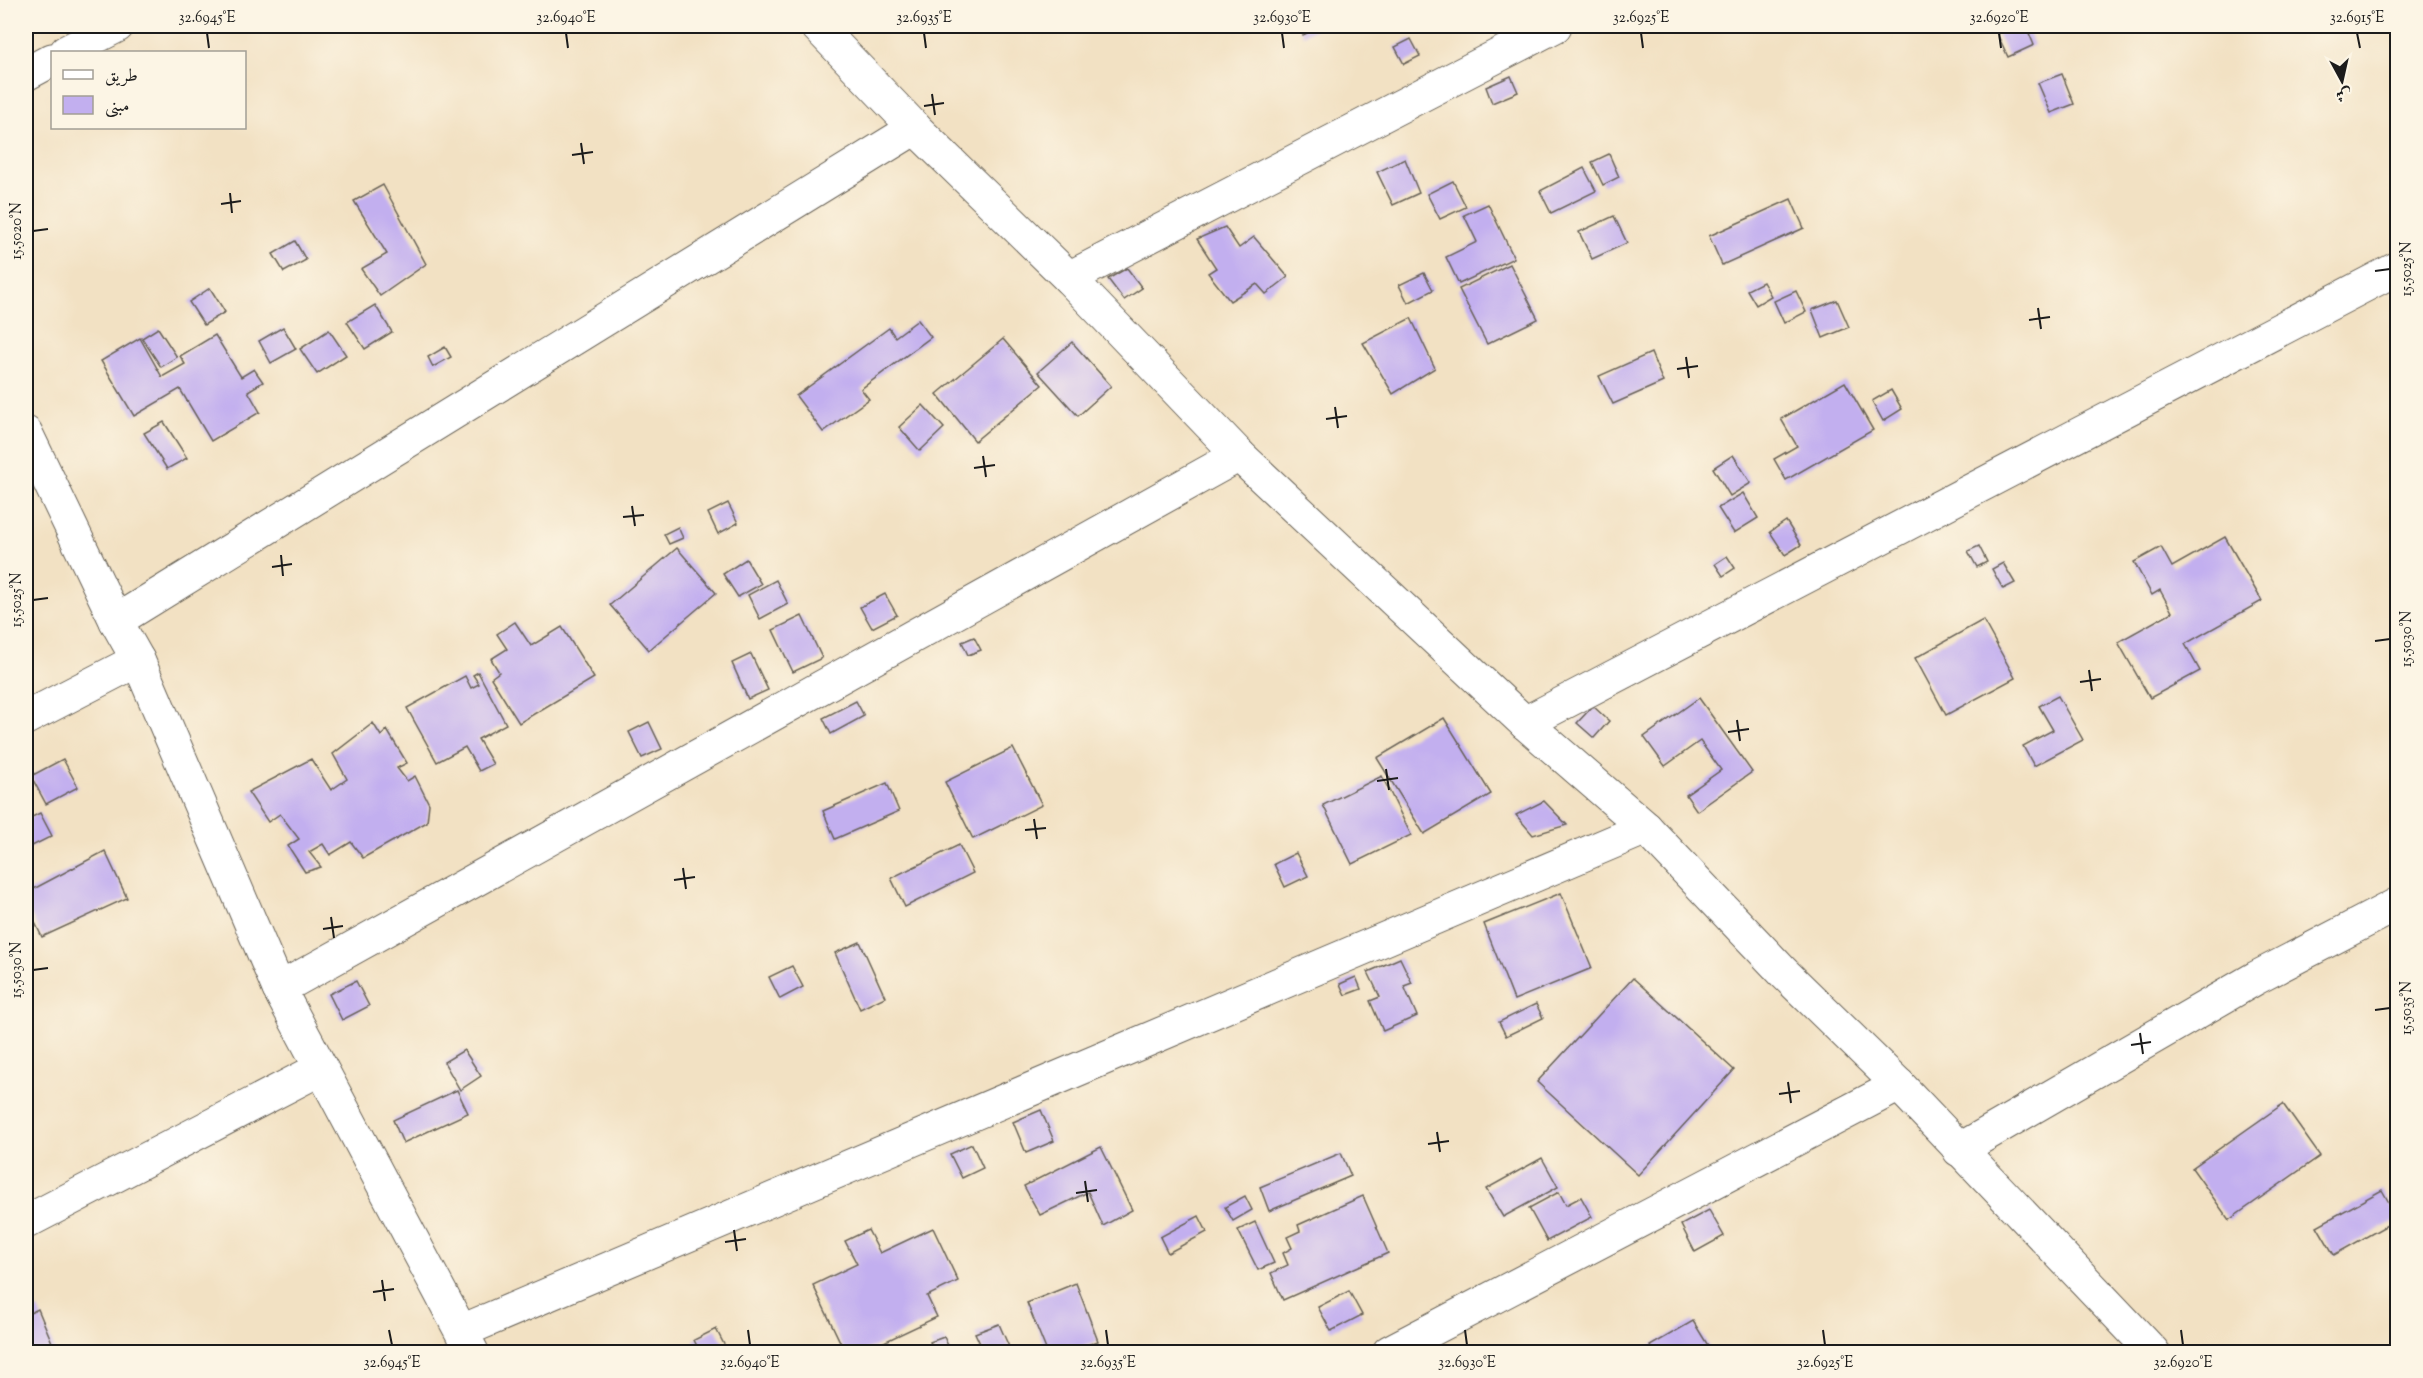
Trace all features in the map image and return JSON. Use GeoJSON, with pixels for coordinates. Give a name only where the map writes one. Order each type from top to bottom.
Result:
{"type":"FeatureCollection","features":[{"type":"Feature","properties":{"kind":"street"},"geometry":{"type":"LineString","coordinates":[[68,51],[117,26]]}},
{"type":"Feature","properties":{"kind":"street"},"geometry":{"type":"LineString","coordinates":[[817,26],[915,128],[1070,278],[1239,455],[1525,723],[1646,828],[1783,972],[1899,1085],[2153,1353]]}},
{"type":"Feature","properties":{"kind":"street"},"geometry":{"type":"LineString","coordinates":[[1070,278],[1555,26]]}},
{"type":"Feature","properties":{"kind":"street"},"geometry":{"type":"LineString","coordinates":[[26,74],[51,61]]}},
{"type":"Feature","properties":{"kind":"street"},"geometry":{"type":"LineString","coordinates":[[116,621],[915,128]]}},
{"type":"Feature","properties":{"kind":"street"},"geometry":{"type":"LineString","coordinates":[[1525,723],[2397,268]]}},
{"type":"Feature","properties":{"kind":"street"},"geometry":{"type":"LineString","coordinates":[[26,433],[116,621],[138,660],[279,989],[467,1342],[1646,828]]}},
{"type":"Feature","properties":{"kind":"street"},"geometry":{"type":"LineString","coordinates":[[279,989],[1239,455]]}},
{"type":"Feature","properties":{"kind":"street"},"geometry":{"type":"LineString","coordinates":[[26,718],[138,660]]}},
{"type":"Feature","properties":{"kind":"street"},"geometry":{"type":"LineString","coordinates":[[1959,1150],[2256,978],[2397,904]]}},
{"type":"Feature","properties":{"kind":"street"},"geometry":{"type":"LineString","coordinates":[[26,1222],[320,1069]]}},
{"type":"Feature","properties":{"kind":"street"},"geometry":{"type":"LineString","coordinates":[[1389,1353],[1899,1085]]}},
{"type":"Feature","properties":{"kind":"building"},"geometry":{"type":"Polygon","coordinates":[[[1298,26],[1321,26],[1303,35],[1298,26]]]}},
{"type":"Feature","properties":{"kind":"building"},"geometry":{"type":"Polygon","coordinates":[[[2026,26],[2034,45],[2008,57],[1994,27],[2026,26]]]}},
{"type":"Feature","properties":{"kind":"building"},"geometry":{"type":"Polygon","coordinates":[[[1411,39],[1420,56],[1404,64],[1395,47],[1411,39]]]}},
{"type":"Feature","properties":{"kind":"building"},"geometry":{"type":"Polygon","coordinates":[[[2062,74],[2074,104],[2051,113],[2038,83],[2062,74]]]}},
{"type":"Feature","properties":{"kind":"building"},"geometry":{"type":"Polygon","coordinates":[[[1511,76],[1518,92],[1492,103],[1486,87],[1511,76]]]}},
{"type":"Feature","properties":{"kind":"building"},"geometry":{"type":"Polygon","coordinates":[[[1609,154],[1619,177],[1603,185],[1592,162],[1609,154]]]}},
{"type":"Feature","properties":{"kind":"building"},"geometry":{"type":"Polygon","coordinates":[[[1405,159],[1419,193],[1393,205],[1377,172],[1405,159]]]}},
{"type":"Feature","properties":{"kind":"building"},"geometry":{"type":"Polygon","coordinates":[[[1584,168],[1596,191],[1551,213],[1540,191],[1584,168]]]}},
{"type":"Feature","properties":{"kind":"building"},"geometry":{"type":"Polygon","coordinates":[[[1453,181],[1466,207],[1440,219],[1427,194],[1453,181]]]}},
{"type":"Feature","properties":{"kind":"building"},"geometry":{"type":"Polygon","coordinates":[[[383,185],[426,264],[380,296],[361,269],[387,254],[354,201],[383,185]]]}},
{"type":"Feature","properties":{"kind":"building"},"geometry":{"type":"Polygon","coordinates":[[[1791,199],[1804,228],[1722,265],[1709,236],[1791,199]]]}},
{"type":"Feature","properties":{"kind":"building"},"geometry":{"type":"Polygon","coordinates":[[[1488,204],[1514,258],[1459,284],[1446,257],[1477,242],[1464,215],[1488,204]]]}},
{"type":"Feature","properties":{"kind":"building"},"geometry":{"type":"Polygon","coordinates":[[[1614,216],[1627,243],[1592,259],[1579,232],[1614,216]]]}},
{"type":"Feature","properties":{"kind":"building"},"geometry":{"type":"Polygon","coordinates":[[[1225,227],[1239,248],[1254,237],[1288,277],[1266,294],[1257,284],[1230,301],[1208,273],[1216,268],[1197,239],[1225,227]]]}},
{"type":"Feature","properties":{"kind":"building"},"geometry":{"type":"Polygon","coordinates":[[[295,241],[306,260],[284,272],[273,254],[295,241]]]}},
{"type":"Feature","properties":{"kind":"building"},"geometry":{"type":"Polygon","coordinates":[[[1510,264],[1538,319],[1487,344],[1459,289],[1510,264]]]}},
{"type":"Feature","properties":{"kind":"building"},"geometry":{"type":"Polygon","coordinates":[[[1127,268],[1142,288],[1124,300],[1108,279],[1127,268]]]}},
{"type":"Feature","properties":{"kind":"building"},"geometry":{"type":"Polygon","coordinates":[[[1424,273],[1433,290],[1408,303],[1399,285],[1424,273]]]}},
{"type":"Feature","properties":{"kind":"building"},"geometry":{"type":"Polygon","coordinates":[[[1763,282],[1771,296],[1756,305],[1747,290],[1763,282]]]}},
{"type":"Feature","properties":{"kind":"building"},"geometry":{"type":"Polygon","coordinates":[[[210,288],[225,312],[204,325],[189,302],[210,288]]]}},
{"type":"Feature","properties":{"kind":"building"},"geometry":{"type":"Polygon","coordinates":[[[1796,291],[1806,312],[1784,323],[1774,301],[1796,291]]]}},
{"type":"Feature","properties":{"kind":"building"},"geometry":{"type":"Polygon","coordinates":[[[1837,300],[1849,327],[1823,338],[1812,310],[1837,300]]]}},
{"type":"Feature","properties":{"kind":"building"},"geometry":{"type":"Polygon","coordinates":[[[375,305],[392,332],[365,349],[347,322],[375,305]]]}},
{"type":"Feature","properties":{"kind":"building"},"geometry":{"type":"Polygon","coordinates":[[[1411,318],[1435,368],[1393,394],[1363,343],[1411,318]]]}},
{"type":"Feature","properties":{"kind":"building"},"geometry":{"type":"Polygon","coordinates":[[[918,320],[931,337],[861,389],[869,399],[823,432],[796,396],[889,328],[895,337],[918,320]]]}},
{"type":"Feature","properties":{"kind":"building"},"geometry":{"type":"Polygon","coordinates":[[[283,327],[296,349],[271,363],[259,341],[283,327]]]}},
{"type":"Feature","properties":{"kind":"building"},"geometry":{"type":"Polygon","coordinates":[[[158,328],[177,357],[161,367],[142,338],[158,328]]]}},
{"type":"Feature","properties":{"kind":"building"},"geometry":{"type":"Polygon","coordinates":[[[329,330],[346,355],[317,374],[300,349],[329,330]]]}},
{"type":"Feature","properties":{"kind":"building"},"geometry":{"type":"Polygon","coordinates":[[[215,335],[241,377],[254,369],[263,382],[248,391],[260,412],[211,441],[180,389],[134,416],[101,361],[140,338],[162,377],[185,364],[180,356],[215,335]]]}},
{"type":"Feature","properties":{"kind":"building"},"geometry":{"type":"Polygon","coordinates":[[[1003,339],[1042,385],[975,441],[937,394],[1003,339]]]}},
{"type":"Feature","properties":{"kind":"building"},"geometry":{"type":"Polygon","coordinates":[[[1072,342],[1111,386],[1078,416],[1038,372],[1072,342]]]}},
{"type":"Feature","properties":{"kind":"building"},"geometry":{"type":"Polygon","coordinates":[[[445,347],[451,357],[433,367],[428,357],[445,347]]]}},
{"type":"Feature","properties":{"kind":"building"},"geometry":{"type":"Polygon","coordinates":[[[1651,353],[1663,382],[1613,404],[1599,376],[1651,353]]]}},
{"type":"Feature","properties":{"kind":"building"},"geometry":{"type":"Polygon","coordinates":[[[1845,382],[1873,430],[1786,480],[1774,459],[1797,446],[1781,419],[1845,382]]]}},
{"type":"Feature","properties":{"kind":"building"},"geometry":{"type":"Polygon","coordinates":[[[1891,390],[1902,409],[1883,421],[1872,401],[1891,390]]]}},
{"type":"Feature","properties":{"kind":"building"},"geometry":{"type":"Polygon","coordinates":[[[923,405],[944,428],[920,451],[899,427],[923,405]]]}},
{"type":"Feature","properties":{"kind":"building"},"geometry":{"type":"Polygon","coordinates":[[[164,422],[187,458],[167,469],[144,433],[164,422]]]}},
{"type":"Feature","properties":{"kind":"building"},"geometry":{"type":"Polygon","coordinates":[[[1733,455],[1751,483],[1730,496],[1713,468],[1733,455]]]}},
{"type":"Feature","properties":{"kind":"building"},"geometry":{"type":"Polygon","coordinates":[[[1743,493],[1758,518],[1734,533],[1718,508],[1743,493]]]}},
{"type":"Feature","properties":{"kind":"building"},"geometry":{"type":"Polygon","coordinates":[[[728,503],[738,523],[718,534],[708,513],[728,503]]]}},
{"type":"Feature","properties":{"kind":"building"},"geometry":{"type":"Polygon","coordinates":[[[1786,521],[1801,545],[1785,555],[1770,532],[1786,521]]]}},
{"type":"Feature","properties":{"kind":"building"},"geometry":{"type":"Polygon","coordinates":[[[678,527],[683,538],[669,544],[664,534],[678,527]]]}},
{"type":"Feature","properties":{"kind":"building"},"geometry":{"type":"Polygon","coordinates":[[[2225,537],[2262,601],[2185,644],[2200,671],[2150,698],[2118,642],[2172,612],[2160,590],[2152,595],[2134,562],[2161,547],[2172,567],[2225,537]]]}},
{"type":"Feature","properties":{"kind":"building"},"geometry":{"type":"Polygon","coordinates":[[[1979,546],[1987,562],[1977,567],[1968,551],[1979,546]]]}},
{"type":"Feature","properties":{"kind":"building"},"geometry":{"type":"Polygon","coordinates":[[[677,548],[716,593],[649,650],[610,605],[677,548]]]}},
{"type":"Feature","properties":{"kind":"building"},"geometry":{"type":"Polygon","coordinates":[[[1727,556],[1735,568],[1723,576],[1715,564],[1727,556]]]}},
{"type":"Feature","properties":{"kind":"building"},"geometry":{"type":"Polygon","coordinates":[[[746,559],[761,584],[738,597],[723,574],[746,559]]]}},
{"type":"Feature","properties":{"kind":"building"},"geometry":{"type":"Polygon","coordinates":[[[2003,563],[2015,583],[2003,589],[1992,569],[2003,563]]]}},
{"type":"Feature","properties":{"kind":"building"},"geometry":{"type":"Polygon","coordinates":[[[776,580],[788,604],[760,619],[748,595],[776,580]]]}},
{"type":"Feature","properties":{"kind":"building"},"geometry":{"type":"Polygon","coordinates":[[[885,594],[897,615],[872,628],[860,607],[885,594]]]}},
{"type":"Feature","properties":{"kind":"building"},"geometry":{"type":"Polygon","coordinates":[[[802,616],[822,658],[793,672],[773,630],[802,616]]]}},
{"type":"Feature","properties":{"kind":"building"},"geometry":{"type":"Polygon","coordinates":[[[1983,620],[2015,678],[1946,715],[1915,658],[1983,620]]]}},
{"type":"Feature","properties":{"kind":"building"},"geometry":{"type":"Polygon","coordinates":[[[515,622],[531,646],[562,627],[594,678],[519,723],[491,678],[499,672],[491,659],[507,649],[497,634],[515,622]]]}},
{"type":"Feature","properties":{"kind":"building"},"geometry":{"type":"Polygon","coordinates":[[[974,637],[981,650],[968,655],[962,642],[974,637]]]}},
{"type":"Feature","properties":{"kind":"building"},"geometry":{"type":"Polygon","coordinates":[[[751,654],[768,690],[748,699],[732,663],[751,654]]]}},
{"type":"Feature","properties":{"kind":"building"},"geometry":{"type":"Polygon","coordinates":[[[478,672],[506,724],[478,739],[493,764],[479,771],[465,747],[437,762],[407,708],[465,676],[471,688],[479,684],[473,675],[478,672]]]}},
{"type":"Feature","properties":{"kind":"building"},"geometry":{"type":"Polygon","coordinates":[[[2058,696],[2083,740],[2034,766],[2023,746],[2053,730],[2039,706],[2058,696]]]}},
{"type":"Feature","properties":{"kind":"building"},"geometry":{"type":"Polygon","coordinates":[[[1699,698],[1752,772],[1697,811],[1686,795],[1721,770],[1700,741],[1665,766],[1644,737],[1699,698]]]}},
{"type":"Feature","properties":{"kind":"building"},"geometry":{"type":"Polygon","coordinates":[[[856,701],[864,716],[831,734],[823,718],[856,701]]]}},
{"type":"Feature","properties":{"kind":"building"},"geometry":{"type":"Polygon","coordinates":[[[1593,706],[1609,721],[1594,738],[1577,723],[1593,706]]]}},
{"type":"Feature","properties":{"kind":"building"},"geometry":{"type":"Polygon","coordinates":[[[1444,718],[1491,794],[1424,834],[1377,758],[1444,718]]]}},
{"type":"Feature","properties":{"kind":"building"},"geometry":{"type":"Polygon","coordinates":[[[649,722],[662,749],[642,758],[629,732],[649,722]]]}},
{"type":"Feature","properties":{"kind":"building"},"geometry":{"type":"Polygon","coordinates":[[[373,723],[381,736],[387,730],[407,763],[397,768],[407,781],[415,776],[429,804],[427,822],[363,858],[351,842],[330,855],[323,844],[309,852],[321,867],[305,872],[288,846],[299,839],[280,814],[268,822],[248,792],[311,759],[331,790],[347,779],[333,754],[373,723]]]}},
{"type":"Feature","properties":{"kind":"building"},"geometry":{"type":"Polygon","coordinates":[[[1013,748],[1042,805],[973,839],[945,782],[1013,748]]]}},
{"type":"Feature","properties":{"kind":"building"},"geometry":{"type":"Polygon","coordinates":[[[63,759],[78,787],[46,804],[31,776],[63,759]]]}},
{"type":"Feature","properties":{"kind":"building"},"geometry":{"type":"Polygon","coordinates":[[[1382,776],[1411,835],[1352,864],[1323,805],[1382,776]]]}},
{"type":"Feature","properties":{"kind":"building"},"geometry":{"type":"Polygon","coordinates":[[[887,783],[899,811],[835,839],[823,811],[887,783]]]}},
{"type":"Feature","properties":{"kind":"building"},"geometry":{"type":"Polygon","coordinates":[[[1544,801],[1567,825],[1533,835],[1516,815],[1544,801]]]}},
{"type":"Feature","properties":{"kind":"building"},"geometry":{"type":"Polygon","coordinates":[[[40,813],[52,836],[26,849],[26,820],[40,813]]]}},
{"type":"Feature","properties":{"kind":"building"},"geometry":{"type":"Polygon","coordinates":[[[959,845],[973,873],[905,907],[891,878],[959,845]]]}},
{"type":"Feature","properties":{"kind":"building"},"geometry":{"type":"Polygon","coordinates":[[[105,851],[127,898],[42,937],[26,904],[26,893],[105,851]]]}},
{"type":"Feature","properties":{"kind":"building"},"geometry":{"type":"Polygon","coordinates":[[[1296,853],[1308,876],[1285,887],[1274,864],[1296,853]]]}},
{"type":"Feature","properties":{"kind":"building"},"geometry":{"type":"Polygon","coordinates":[[[1561,893],[1592,968],[1514,1000],[1484,924],[1561,893]]]}},
{"type":"Feature","properties":{"kind":"building"},"geometry":{"type":"Polygon","coordinates":[[[860,942],[885,997],[860,1009],[835,953],[860,942]]]}},
{"type":"Feature","properties":{"kind":"building"},"geometry":{"type":"Polygon","coordinates":[[[1400,958],[1412,983],[1404,986],[1417,1016],[1383,1031],[1370,1001],[1380,997],[1368,972],[1400,958]]]}},
{"type":"Feature","properties":{"kind":"building"},"geometry":{"type":"Polygon","coordinates":[[[792,966],[803,987],[780,999],[769,977],[792,966]]]}},
{"type":"Feature","properties":{"kind":"building"},"geometry":{"type":"Polygon","coordinates":[[[1356,977],[1361,989],[1345,995],[1340,984],[1356,977]]]}},
{"type":"Feature","properties":{"kind":"building"},"geometry":{"type":"Polygon","coordinates":[[[1633,978],[1734,1070],[1638,1175],[1537,1082],[1633,978]]]}},
{"type":"Feature","properties":{"kind":"building"},"geometry":{"type":"Polygon","coordinates":[[[356,981],[369,1006],[342,1020],[329,994],[356,981]]]}},
{"type":"Feature","properties":{"kind":"building"},"geometry":{"type":"Polygon","coordinates":[[[1536,1004],[1543,1018],[1506,1036],[1499,1022],[1536,1004]]]}},
{"type":"Feature","properties":{"kind":"building"},"geometry":{"type":"Polygon","coordinates":[[[464,1050],[481,1076],[460,1090],[444,1062],[464,1050]]]}},
{"type":"Feature","properties":{"kind":"building"},"geometry":{"type":"Polygon","coordinates":[[[457,1090],[468,1113],[403,1143],[393,1120],[457,1090]]]}},
{"type":"Feature","properties":{"kind":"building"},"geometry":{"type":"Polygon","coordinates":[[[2283,1104],[2320,1156],[2229,1220],[2192,1168],[2283,1104]]]}},
{"type":"Feature","properties":{"kind":"building"},"geometry":{"type":"Polygon","coordinates":[[[1041,1110],[1054,1141],[1026,1153],[1013,1122],[1041,1110]]]}},
{"type":"Feature","properties":{"kind":"building"},"geometry":{"type":"Polygon","coordinates":[[[972,1144],[983,1168],[962,1178],[950,1154],[972,1144]]]}},
{"type":"Feature","properties":{"kind":"building"},"geometry":{"type":"Polygon","coordinates":[[[1101,1147],[1132,1210],[1103,1226],[1088,1192],[1040,1215],[1024,1186],[1101,1147]]]}},
{"type":"Feature","properties":{"kind":"building"},"geometry":{"type":"Polygon","coordinates":[[[1341,1153],[1351,1176],[1269,1211],[1260,1187],[1341,1153]]]}},
{"type":"Feature","properties":{"kind":"building"},"geometry":{"type":"Polygon","coordinates":[[[1542,1158],[1558,1187],[1503,1217],[1486,1189],[1542,1158]]]}},
{"type":"Feature","properties":{"kind":"building"},"geometry":{"type":"Polygon","coordinates":[[[2382,1190],[2398,1219],[2334,1255],[2317,1226],[2382,1190]]]}},
{"type":"Feature","properties":{"kind":"building"},"geometry":{"type":"Polygon","coordinates":[[[1559,1192],[1566,1205],[1581,1197],[1592,1217],[1547,1241],[1529,1208],[1559,1192]]]}},
{"type":"Feature","properties":{"kind":"building"},"geometry":{"type":"Polygon","coordinates":[[[1245,1196],[1252,1210],[1233,1221],[1225,1207],[1245,1196]]]}},
{"type":"Feature","properties":{"kind":"building"},"geometry":{"type":"Polygon","coordinates":[[[1363,1196],[1388,1253],[1283,1300],[1271,1273],[1288,1265],[1283,1253],[1292,1248],[1287,1237],[1300,1231],[1298,1225],[1363,1196]]]}},
{"type":"Feature","properties":{"kind":"building"},"geometry":{"type":"Polygon","coordinates":[[[1709,1210],[1724,1236],[1695,1252],[1681,1225],[1709,1210]]]}},
{"type":"Feature","properties":{"kind":"building"},"geometry":{"type":"Polygon","coordinates":[[[1199,1216],[1207,1232],[1168,1253],[1160,1237],[1199,1216]]]}},
{"type":"Feature","properties":{"kind":"building"},"geometry":{"type":"Polygon","coordinates":[[[1255,1222],[1274,1263],[1258,1270],[1238,1230],[1255,1222]]]}},
{"type":"Feature","properties":{"kind":"building"},"geometry":{"type":"Polygon","coordinates":[[[933,1228],[958,1281],[927,1296],[937,1317],[863,1352],[845,1352],[813,1285],[857,1264],[845,1241],[868,1230],[880,1253],[933,1228]]]}},
{"type":"Feature","properties":{"kind":"building"},"geometry":{"type":"Polygon","coordinates":[[[1076,1283],[1098,1341],[1069,1352],[1047,1352],[1027,1303],[1076,1283]]]}},
{"type":"Feature","properties":{"kind":"building"},"geometry":{"type":"Polygon","coordinates":[[[1349,1291],[1362,1315],[1331,1331],[1318,1307],[1349,1291]]]}},
{"type":"Feature","properties":{"kind":"building"},"geometry":{"type":"Polygon","coordinates":[[[38,1309],[56,1352],[26,1352],[26,1315],[38,1309]]]}},
{"type":"Feature","properties":{"kind":"building"},"geometry":{"type":"Polygon","coordinates":[[[1693,1321],[1712,1352],[1653,1352],[1650,1346],[1693,1321]]]}},
{"type":"Feature","properties":{"kind":"building"},"geometry":{"type":"Polygon","coordinates":[[[999,1324],[1010,1349],[1002,1352],[984,1352],[975,1333],[999,1324]]]}},
{"type":"Feature","properties":{"kind":"building"},"geometry":{"type":"Polygon","coordinates":[[[716,1329],[728,1352],[700,1352],[694,1340],[716,1329]]]}},
{"type":"Feature","properties":{"kind":"building"},"geometry":{"type":"Polygon","coordinates":[[[944,1337],[951,1352],[934,1352],[930,1342],[944,1337]]]}}]}
